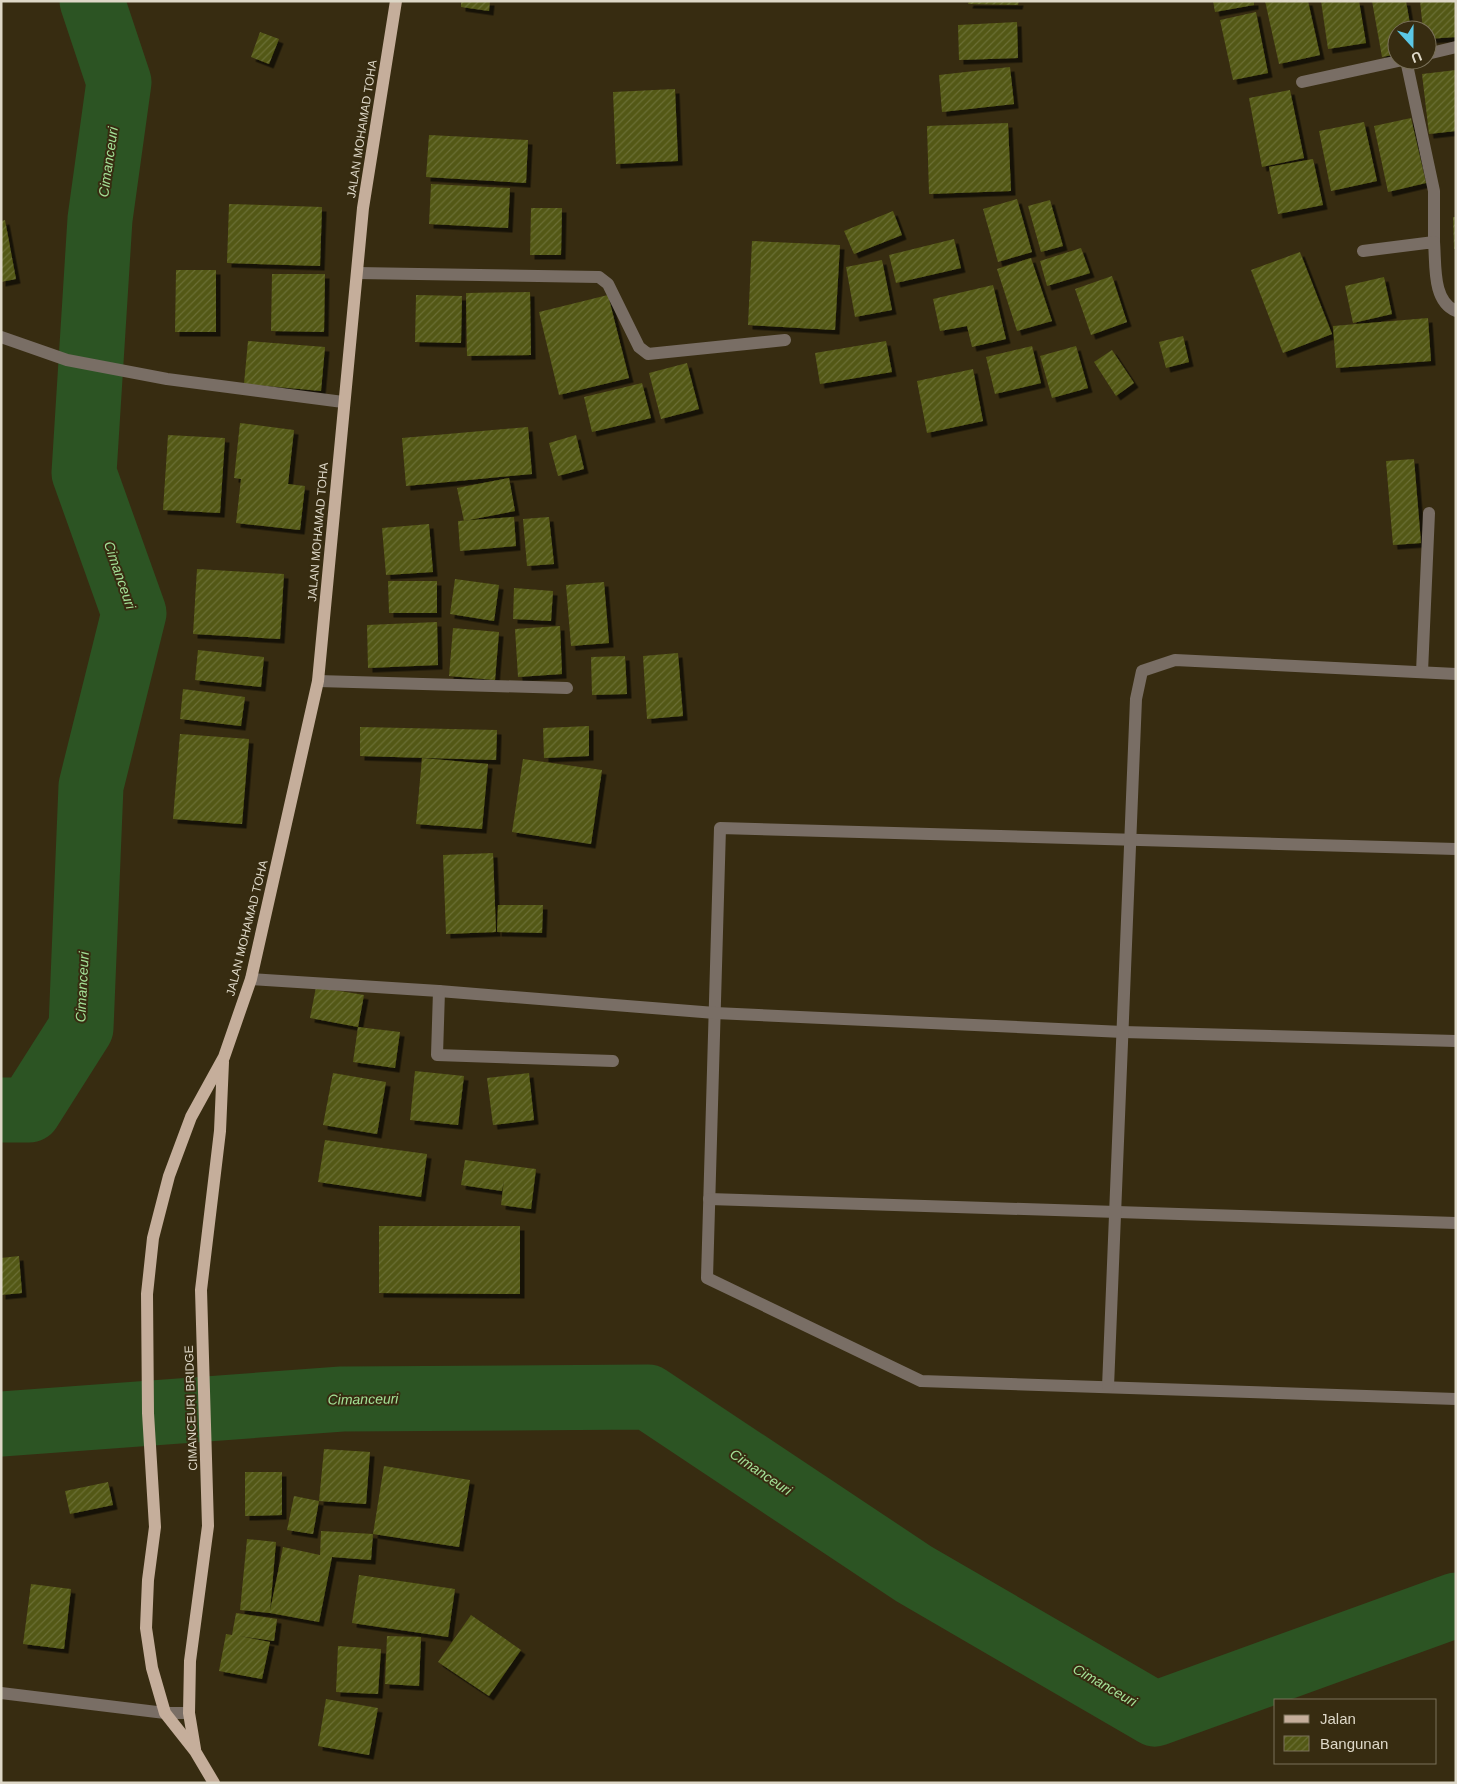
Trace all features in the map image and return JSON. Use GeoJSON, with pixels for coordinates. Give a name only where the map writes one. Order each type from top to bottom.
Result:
{"type":"FeatureCollection","features":[{"type":"Feature","properties":{"kind":"main road","name":"JALAN MOHAMAD TOHA"},"geometry":{"type":"LineString","coordinates":[[165,1713],[152,1668],[146,1628],[148,1580],[155,1527],[148,1413],[147,1294],[153,1238],[169,1176],[191,1117],[224,1057],[251,979],[318,681],[363,208],[396,1]]}},
{"type":"Feature","properties":{"kind":"main road","name":"JALAN MOHAMAD TOHA"},"geometry":{"type":"LineString","coordinates":[[201,1290],[220,1131],[224,1057]]}},
{"type":"Feature","properties":{"kind":"main road","name":"CIMANCEURI BRIDGE"},"geometry":{"type":"LineString","coordinates":[[195,1751],[189,1713],[190,1661],[208,1526],[201,1290]]}},
{"type":"Feature","properties":{"kind":"main road"},"geometry":{"type":"LineString","coordinates":[[165,1713],[195,1751],[214,1783]]}},
{"type":"Feature","properties":{"kind":"street"},"geometry":{"type":"LineString","coordinates":[[1437,51],[1456,46]]}},
{"type":"Feature","properties":{"kind":"street"},"geometry":{"type":"LineString","coordinates":[[1302,82],[1387,64]]}},
{"type":"Feature","properties":{"kind":"street"},"geometry":{"type":"LineString","coordinates":[[1406,70],[1434,191],[1434,242],[1440,298],[1447,307],[1456,311]]}},
{"type":"Feature","properties":{"kind":"street"},"geometry":{"type":"LineString","coordinates":[[1363,251],[1434,242]]}},
{"type":"Feature","properties":{"kind":"street"},"geometry":{"type":"LineString","coordinates":[[357,273],[599,277],[608,284],[639,347],[648,354],[785,340]]}},
{"type":"Feature","properties":{"kind":"street"},"geometry":{"type":"LineString","coordinates":[[1,337],[67,360],[168,379],[344,402]]}},
{"type":"Feature","properties":{"kind":"street"},"geometry":{"type":"LineString","coordinates":[[1422,672],[1429,513]]}},
{"type":"Feature","properties":{"kind":"street"},"geometry":{"type":"LineString","coordinates":[[1108,1387],[1136,699],[1142,671],[1175,660],[1456,674]]}},
{"type":"Feature","properties":{"kind":"street"},"geometry":{"type":"LineString","coordinates":[[318,681],[567,688]]}},
{"type":"Feature","properties":{"kind":"street"},"geometry":{"type":"LineString","coordinates":[[1456,849],[720,828],[707,1278],[920,1381],[1456,1399]]}},
{"type":"Feature","properties":{"kind":"street"},"geometry":{"type":"LineString","coordinates":[[251,979],[438,991],[714,1014],[1123,1032],[1456,1041]]}},
{"type":"Feature","properties":{"kind":"street"},"geometry":{"type":"LineString","coordinates":[[438,991],[437,1055],[613,1061]]}},
{"type":"Feature","properties":{"kind":"street"},"geometry":{"type":"LineString","coordinates":[[709,1199],[1456,1223]]}},
{"type":"Feature","properties":{"kind":"street"},"geometry":{"type":"LineString","coordinates":[[1,1693],[165,1713],[189,1713]]}},
{"type":"Feature","properties":{"kind":"building"},"geometry":{"type":"Polygon","coordinates":[[[461,1],[490,1],[489,11],[461,7],[461,1]]]}},
{"type":"Feature","properties":{"kind":"building"},"geometry":{"type":"Polygon","coordinates":[[[969,1],[1019,1],[1018,5],[968,4],[969,1]]]}},
{"type":"Feature","properties":{"kind":"building"},"geometry":{"type":"Polygon","coordinates":[[[1213,1],[1254,1],[1254,5],[1215,12],[1213,1]]]}},
{"type":"Feature","properties":{"kind":"building"},"geometry":{"type":"Polygon","coordinates":[[[1265,1],[1308,1],[1320,55],[1279,64],[1265,1]]]}},
{"type":"Feature","properties":{"kind":"building"},"geometry":{"type":"Polygon","coordinates":[[[1321,1],[1359,1],[1366,43],[1328,49],[1321,1]]]}},
{"type":"Feature","properties":{"kind":"building"},"geometry":{"type":"Polygon","coordinates":[[[1372,1],[1406,1],[1409,20],[1387,20],[1387,56],[1382,57],[1372,1]]]}},
{"type":"Feature","properties":{"kind":"building"},"geometry":{"type":"Polygon","coordinates":[[[1420,1],[1456,1],[1456,37],[1437,38],[1437,20],[1422,20],[1420,1]]]}},
{"type":"Feature","properties":{"kind":"building"},"geometry":{"type":"Polygon","coordinates":[[[1256,12],[1268,73],[1233,80],[1220,20],[1256,12]]]}},
{"type":"Feature","properties":{"kind":"building"},"geometry":{"type":"Polygon","coordinates":[[[1017,22],[1018,58],[959,60],[958,25],[1017,22]]]}},
{"type":"Feature","properties":{"kind":"building"},"geometry":{"type":"Polygon","coordinates":[[[260,32],[279,39],[269,64],[251,57],[260,32]]]}},
{"type":"Feature","properties":{"kind":"building"},"geometry":{"type":"Polygon","coordinates":[[[1010,67],[1014,104],[942,112],[939,75],[1010,67]]]}},
{"type":"Feature","properties":{"kind":"building"},"geometry":{"type":"Polygon","coordinates":[[[1456,70],[1456,131],[1429,134],[1422,74],[1456,70]]]}},
{"type":"Feature","properties":{"kind":"building"},"geometry":{"type":"Polygon","coordinates":[[[675,89],[678,161],[616,164],[613,92],[675,89]]]}},
{"type":"Feature","properties":{"kind":"building"},"geometry":{"type":"Polygon","coordinates":[[[1290,90],[1304,158],[1262,167],[1249,98],[1290,90]]]}},
{"type":"Feature","properties":{"kind":"building"},"geometry":{"type":"Polygon","coordinates":[[[1411,118],[1426,183],[1388,192],[1374,126],[1411,118]]]}},
{"type":"Feature","properties":{"kind":"building"},"geometry":{"type":"Polygon","coordinates":[[[1364,122],[1377,181],[1331,191],[1319,131],[1364,122]]]}},
{"type":"Feature","properties":{"kind":"building"},"geometry":{"type":"Polygon","coordinates":[[[1008,123],[1011,191],[929,194],[927,126],[1008,123]]]}},
{"type":"Feature","properties":{"kind":"building"},"geometry":{"type":"Polygon","coordinates":[[[429,135],[528,140],[526,183],[426,177],[429,135]]]}},
{"type":"Feature","properties":{"kind":"building"},"geometry":{"type":"Polygon","coordinates":[[[1313,159],[1323,205],[1278,214],[1269,167],[1313,159]]]}},
{"type":"Feature","properties":{"kind":"building"},"geometry":{"type":"Polygon","coordinates":[[[431,184],[510,188],[508,228],[429,224],[431,184]]]}},
{"type":"Feature","properties":{"kind":"building"},"geometry":{"type":"Polygon","coordinates":[[[1017,199],[1032,252],[998,262],[983,209],[1017,199]]]}},
{"type":"Feature","properties":{"kind":"building"},"geometry":{"type":"Polygon","coordinates":[[[1050,200],[1063,246],[1041,252],[1028,206],[1050,200]]]}},
{"type":"Feature","properties":{"kind":"building"},"geometry":{"type":"Polygon","coordinates":[[[229,204],[322,207],[320,266],[227,263],[229,204]]]}},
{"type":"Feature","properties":{"kind":"building"},"geometry":{"type":"Polygon","coordinates":[[[531,208],[562,208],[561,255],[530,255],[531,208]]]}},
{"type":"Feature","properties":{"kind":"building"},"geometry":{"type":"Polygon","coordinates":[[[893,211],[902,235],[854,254],[844,231],[893,211]]]}},
{"type":"Feature","properties":{"kind":"building"},"geometry":{"type":"Polygon","coordinates":[[[1453,217],[1456,217],[1456,249],[1454,249],[1453,217]]]}},
{"type":"Feature","properties":{"kind":"building"},"geometry":{"type":"Polygon","coordinates":[[[5,220],[16,279],[1,282],[1,221],[5,220]]]}},
{"type":"Feature","properties":{"kind":"building"},"geometry":{"type":"Polygon","coordinates":[[[954,239],[961,268],[896,283],[889,255],[954,239]]]}},
{"type":"Feature","properties":{"kind":"building"},"geometry":{"type":"Polygon","coordinates":[[[752,241],[840,245],[835,330],[748,325],[752,241]]]}},
{"type":"Feature","properties":{"kind":"building"},"geometry":{"type":"Polygon","coordinates":[[[1081,248],[1090,273],[1047,286],[1040,261],[1081,248]]]}},
{"type":"Feature","properties":{"kind":"building"},"geometry":{"type":"Polygon","coordinates":[[[1300,252],[1332,334],[1283,353],[1251,270],[1300,252]]]}},
{"type":"Feature","properties":{"kind":"building"},"geometry":{"type":"Polygon","coordinates":[[[1031,258],[1052,321],[1017,331],[997,269],[1031,258]]]}},
{"type":"Feature","properties":{"kind":"building"},"geometry":{"type":"Polygon","coordinates":[[[882,260],[892,310],[855,317],[846,267],[882,260]]]}},
{"type":"Feature","properties":{"kind":"building"},"geometry":{"type":"Polygon","coordinates":[[[176,270],[216,270],[216,332],[175,332],[176,270]]]}},
{"type":"Feature","properties":{"kind":"building"},"geometry":{"type":"Polygon","coordinates":[[[272,274],[325,274],[324,332],[271,331],[272,274]]]}},
{"type":"Feature","properties":{"kind":"building"},"geometry":{"type":"Polygon","coordinates":[[[1112,276],[1127,322],[1091,335],[1075,289],[1112,276]]]}},
{"type":"Feature","properties":{"kind":"building"},"geometry":{"type":"Polygon","coordinates":[[[1384,277],[1392,314],[1353,323],[1345,286],[1384,277]]]}},
{"type":"Feature","properties":{"kind":"building"},"geometry":{"type":"Polygon","coordinates":[[[993,285],[1006,339],[972,347],[967,326],[940,331],[933,299],[993,285]]]}},
{"type":"Feature","properties":{"kind":"building"},"geometry":{"type":"Polygon","coordinates":[[[530,292],[531,355],[467,356],[466,293],[530,292]]]}},
{"type":"Feature","properties":{"kind":"building"},"geometry":{"type":"Polygon","coordinates":[[[416,295],[462,296],[461,343],[415,342],[416,295]]]}},
{"type":"Feature","properties":{"kind":"building"},"geometry":{"type":"Polygon","coordinates":[[[608,295],[629,378],[559,395],[539,312],[608,295]]]}},
{"type":"Feature","properties":{"kind":"building"},"geometry":{"type":"Polygon","coordinates":[[[1428,318],[1431,361],[1336,368],[1333,326],[1428,318]]]}},
{"type":"Feature","properties":{"kind":"building"},"geometry":{"type":"Polygon","coordinates":[[[1183,336],[1189,362],[1166,368],[1159,342],[1183,336]]]}},
{"type":"Feature","properties":{"kind":"building"},"geometry":{"type":"Polygon","coordinates":[[[248,341],[325,347],[321,391],[244,384],[248,341]]]}},
{"type":"Feature","properties":{"kind":"building"},"geometry":{"type":"Polygon","coordinates":[[[886,341],[892,372],[820,384],[815,353],[886,341]]]}},
{"type":"Feature","properties":{"kind":"building"},"geometry":{"type":"Polygon","coordinates":[[[1032,346],[1041,383],[995,394],[986,357],[1032,346]]]}},
{"type":"Feature","properties":{"kind":"building"},"geometry":{"type":"Polygon","coordinates":[[[1076,346],[1088,388],[1052,398],[1040,356],[1076,346]]]}},
{"type":"Feature","properties":{"kind":"building"},"geometry":{"type":"Polygon","coordinates":[[[1112,350],[1134,383],[1116,396],[1094,362],[1112,350]]]}},
{"type":"Feature","properties":{"kind":"building"},"geometry":{"type":"Polygon","coordinates":[[[687,363],[699,409],[661,419],[649,373],[687,363]]]}},
{"type":"Feature","properties":{"kind":"building"},"geometry":{"type":"Polygon","coordinates":[[[973,369],[983,421],[927,433],[917,381],[973,369]]]}},
{"type":"Feature","properties":{"kind":"building"},"geometry":{"type":"Polygon","coordinates":[[[642,383],[651,418],[592,432],[584,397],[642,383]]]}},
{"type":"Feature","properties":{"kind":"building"},"geometry":{"type":"Polygon","coordinates":[[[240,423],[294,430],[288,484],[305,486],[300,530],[236,523],[241,479],[234,478],[240,423]]]}},
{"type":"Feature","properties":{"kind":"building"},"geometry":{"type":"Polygon","coordinates":[[[528,427],[532,474],[406,486],[402,438],[528,427]]]}},
{"type":"Feature","properties":{"kind":"building"},"geometry":{"type":"Polygon","coordinates":[[[168,435],[225,438],[220,513],[163,510],[168,435]]]}},
{"type":"Feature","properties":{"kind":"building"},"geometry":{"type":"Polygon","coordinates":[[[576,435],[584,469],[558,476],[549,443],[576,435]]]}},
{"type":"Feature","properties":{"kind":"building"},"geometry":{"type":"Polygon","coordinates":[[[1414,459],[1421,543],[1393,545],[1386,461],[1414,459]]]}},
{"type":"Feature","properties":{"kind":"building"},"geometry":{"type":"Polygon","coordinates":[[[509,478],[515,511],[464,521],[457,488],[509,478]]]}},
{"type":"Feature","properties":{"kind":"building"},"geometry":{"type":"Polygon","coordinates":[[[514,517],[516,546],[460,551],[458,521],[514,517]]]}},
{"type":"Feature","properties":{"kind":"building"},"geometry":{"type":"Polygon","coordinates":[[[549,517],[554,564],[527,566],[523,519],[549,517]]]}},
{"type":"Feature","properties":{"kind":"building"},"geometry":{"type":"Polygon","coordinates":[[[429,524],[433,572],[386,575],[382,528],[429,524]]]}},
{"type":"Feature","properties":{"kind":"building"},"geometry":{"type":"Polygon","coordinates":[[[197,569],[284,574],[280,639],[193,634],[197,569]]]}},
{"type":"Feature","properties":{"kind":"building"},"geometry":{"type":"Polygon","coordinates":[[[455,579],[499,585],[494,621],[450,614],[455,579]]]}},
{"type":"Feature","properties":{"kind":"building"},"geometry":{"type":"Polygon","coordinates":[[[388,581],[437,581],[437,613],[389,613],[388,581]]]}},
{"type":"Feature","properties":{"kind":"building"},"geometry":{"type":"Polygon","coordinates":[[[604,582],[609,643],[571,646],[566,585],[604,582]]]}},
{"type":"Feature","properties":{"kind":"building"},"geometry":{"type":"Polygon","coordinates":[[[514,588],[553,591],[551,621],[513,619],[514,588]]]}},
{"type":"Feature","properties":{"kind":"building"},"geometry":{"type":"Polygon","coordinates":[[[437,622],[438,665],[368,668],[367,625],[437,622]]]}},
{"type":"Feature","properties":{"kind":"building"},"geometry":{"type":"Polygon","coordinates":[[[560,626],[562,674],[518,677],[515,629],[560,626]]]}},
{"type":"Feature","properties":{"kind":"building"},"geometry":{"type":"Polygon","coordinates":[[[453,628],[499,632],[495,680],[449,676],[453,628]]]}},
{"type":"Feature","properties":{"kind":"building"},"geometry":{"type":"Polygon","coordinates":[[[198,650],[264,657],[261,687],[195,680],[198,650]]]}},
{"type":"Feature","properties":{"kind":"building"},"geometry":{"type":"Polygon","coordinates":[[[678,653],[683,716],[647,719],[643,656],[678,653]]]}},
{"type":"Feature","properties":{"kind":"building"},"geometry":{"type":"Polygon","coordinates":[[[625,656],[627,694],[592,695],[591,657],[625,656]]]}},
{"type":"Feature","properties":{"kind":"building"},"geometry":{"type":"Polygon","coordinates":[[[183,689],[245,697],[241,726],[180,719],[183,689]]]}},
{"type":"Feature","properties":{"kind":"building"},"geometry":{"type":"Polygon","coordinates":[[[589,726],[589,756],[544,758],[543,728],[589,726]]]}},
{"type":"Feature","properties":{"kind":"building"},"geometry":{"type":"Polygon","coordinates":[[[360,727],[497,730],[496,760],[360,756],[360,727]]]}},
{"type":"Feature","properties":{"kind":"building"},"geometry":{"type":"Polygon","coordinates":[[[180,734],[249,739],[242,824],[173,819],[180,734]]]}},
{"type":"Feature","properties":{"kind":"building"},"geometry":{"type":"Polygon","coordinates":[[[422,758],[488,764],[482,829],[416,824],[422,758]]]}},
{"type":"Feature","properties":{"kind":"building"},"geometry":{"type":"Polygon","coordinates":[[[523,759],[602,770],[591,844],[512,832],[523,759]]]}},
{"type":"Feature","properties":{"kind":"building"},"geometry":{"type":"Polygon","coordinates":[[[493,853],[496,932],[446,934],[443,855],[493,853]]]}},
{"type":"Feature","properties":{"kind":"building"},"geometry":{"type":"Polygon","coordinates":[[[498,905],[543,905],[542,933],[497,932],[498,905]]]}},
{"type":"Feature","properties":{"kind":"building"},"geometry":{"type":"Polygon","coordinates":[[[316,987],[364,995],[358,1027],[310,1018],[316,987]]]}},
{"type":"Feature","properties":{"kind":"building"},"geometry":{"type":"Polygon","coordinates":[[[358,1027],[400,1032],[395,1068],[353,1062],[358,1027]]]}},
{"type":"Feature","properties":{"kind":"building"},"geometry":{"type":"Polygon","coordinates":[[[415,1071],[464,1076],[458,1125],[410,1120],[415,1071]]]}},
{"type":"Feature","properties":{"kind":"building"},"geometry":{"type":"Polygon","coordinates":[[[333,1073],[386,1082],[377,1134],[323,1125],[333,1073]]]}},
{"type":"Feature","properties":{"kind":"building"},"geometry":{"type":"Polygon","coordinates":[[[529,1073],[534,1120],[493,1125],[487,1078],[529,1073]]]}},
{"type":"Feature","properties":{"kind":"building"},"geometry":{"type":"Polygon","coordinates":[[[325,1140],[427,1154],[421,1197],[318,1182],[325,1140]]]}},
{"type":"Feature","properties":{"kind":"building"},"geometry":{"type":"Polygon","coordinates":[[[465,1160],[536,1169],[531,1209],[501,1205],[504,1180],[502,1191],[461,1185],[465,1160]]]}},
{"type":"Feature","properties":{"kind":"building"},"geometry":{"type":"Polygon","coordinates":[[[379,1226],[520,1226],[520,1294],[379,1293],[379,1226]]]}},
{"type":"Feature","properties":{"kind":"building"},"geometry":{"type":"Polygon","coordinates":[[[19,1256],[22,1293],[1,1295],[1,1258],[19,1256]]]}},
{"type":"Feature","properties":{"kind":"building"},"geometry":{"type":"Polygon","coordinates":[[[324,1449],[370,1452],[366,1504],[319,1501],[324,1449]]]}},
{"type":"Feature","properties":{"kind":"building"},"geometry":{"type":"Polygon","coordinates":[[[384,1466],[470,1480],[459,1547],[373,1534],[384,1466]]]}},
{"type":"Feature","properties":{"kind":"building"},"geometry":{"type":"Polygon","coordinates":[[[245,1472],[282,1472],[282,1515],[245,1516],[245,1472]]]}},
{"type":"Feature","properties":{"kind":"building"},"geometry":{"type":"Polygon","coordinates":[[[108,1482],[113,1505],[70,1514],[65,1491],[108,1482]]]}},
{"type":"Feature","properties":{"kind":"building"},"geometry":{"type":"Polygon","coordinates":[[[294,1496],[319,1501],[313,1534],[287,1530],[294,1496]]]}},
{"type":"Feature","properties":{"kind":"building"},"geometry":{"type":"Polygon","coordinates":[[[321,1531],[373,1534],[371,1560],[332,1557],[319,1622],[270,1613],[240,1610],[247,1539],[276,1542],[270,1611],[283,1547],[320,1555],[321,1531]]]}},
{"type":"Feature","properties":{"kind":"building"},"geometry":{"type":"Polygon","coordinates":[[[359,1575],[455,1589],[448,1637],[352,1623],[359,1575]]]}},
{"type":"Feature","properties":{"kind":"building"},"geometry":{"type":"Polygon","coordinates":[[[31,1584],[71,1589],[64,1649],[23,1644],[31,1584]]]}},
{"type":"Feature","properties":{"kind":"building"},"geometry":{"type":"Polygon","coordinates":[[[236,1613],[277,1619],[274,1641],[239,1636],[270,1642],[262,1679],[219,1671],[226,1634],[232,1635],[236,1613]]]}},
{"type":"Feature","properties":{"kind":"building"},"geometry":{"type":"Polygon","coordinates":[[[471,1615],[521,1650],[489,1696],[438,1662],[471,1615]]]}},
{"type":"Feature","properties":{"kind":"building"},"geometry":{"type":"Polygon","coordinates":[[[387,1636],[421,1637],[419,1686],[385,1684],[387,1636]]]}},
{"type":"Feature","properties":{"kind":"building"},"geometry":{"type":"Polygon","coordinates":[[[338,1646],[381,1649],[378,1694],[336,1692],[338,1646]]]}},
{"type":"Feature","properties":{"kind":"building"},"geometry":{"type":"Polygon","coordinates":[[[326,1699],[378,1708],[369,1755],[318,1746],[326,1699]]]}},
{"type":"Feature","properties":{"kind":"waterway","name":"Cimanceuri"},"geometry":{"type":"LineString","coordinates":[[1,1110],[29,1110],[81,1028],[91,786],[134,613],[84,473],[100,219],[119,82],[92,1]]}},
{"type":"Feature","properties":{"kind":"waterway","name":"Cimanceuri"},"geometry":{"type":"LineString","coordinates":[[1,1424],[342,1399],[648,1397],[914,1574],[1155,1714],[1456,1605]]}}]}
